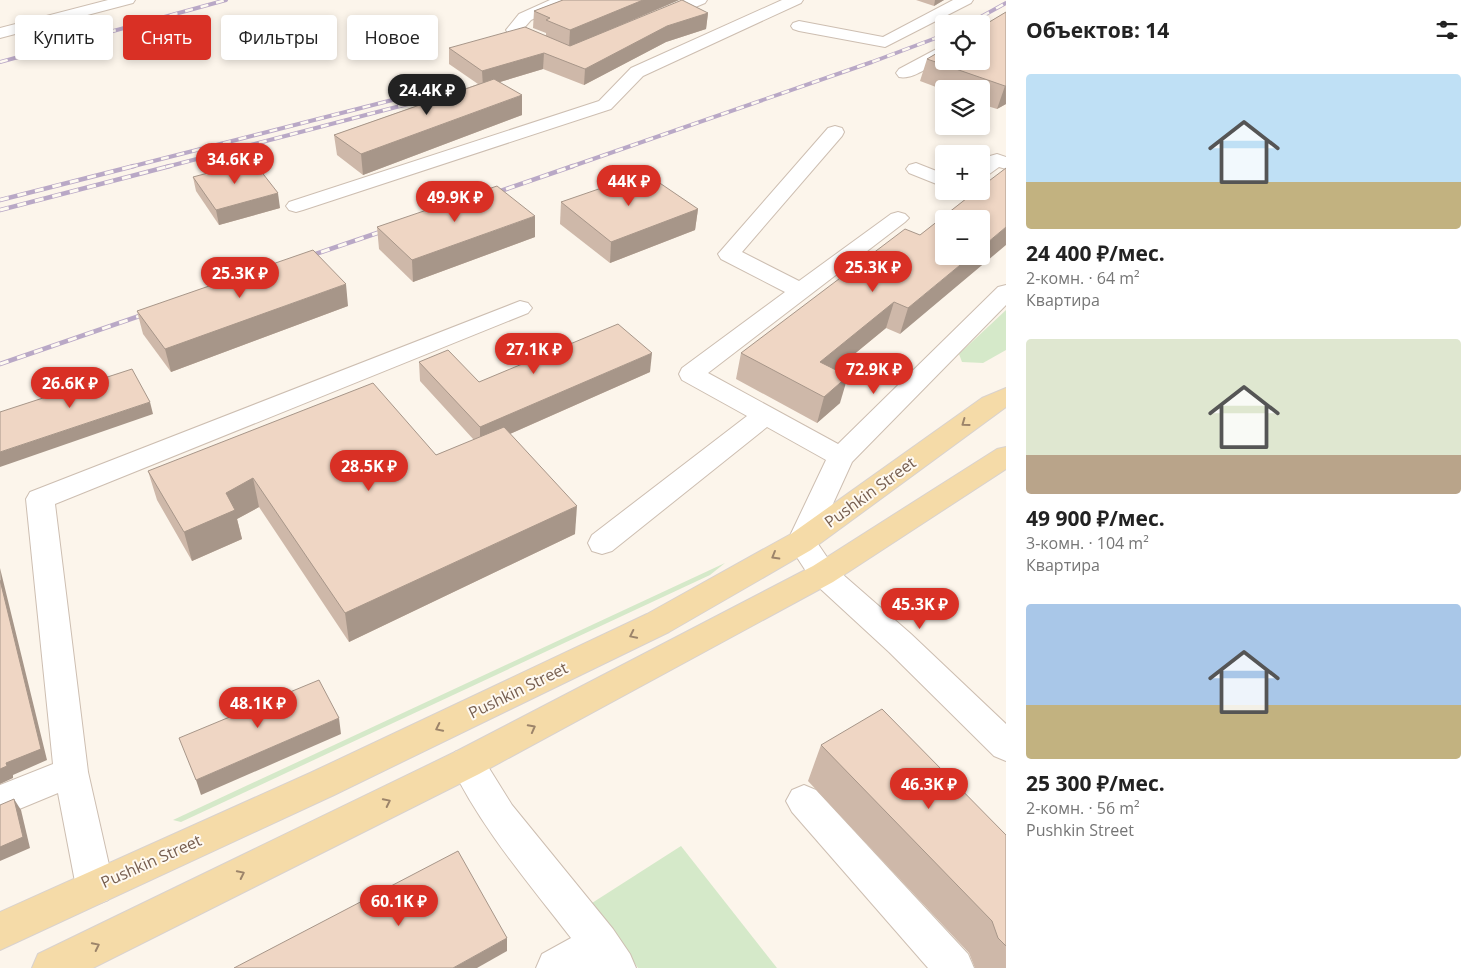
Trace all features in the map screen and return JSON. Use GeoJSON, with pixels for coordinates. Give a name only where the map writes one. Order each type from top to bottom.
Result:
{"type":"FeatureCollection","features":[{"type":"Feature","properties":{"kind":"main road","name":"Pushkin Street"},"geometry":{"type":"LineString","coordinates":[[0,931],[322,784],[658,622],[801,542],[991,404],[1006,396]]}},
{"type":"Feature","properties":{"kind":"main road"},"geometry":{"type":"LineString","coordinates":[[52,968],[467,763],[823,574],[1006,456]]}},
{"type":"Feature","properties":{"kind":"street"},"geometry":{"type":"LineString","coordinates":[[0,33],[127,0]]}},
{"type":"Feature","properties":{"kind":"street"},"geometry":{"type":"LineString","coordinates":[[562,52],[514,30],[524,16],[563,0]]}},
{"type":"Feature","properties":{"kind":"street"},"geometry":{"type":"LineString","coordinates":[[638,26],[699,0]]}},
{"type":"Feature","properties":{"kind":"street"},"geometry":{"type":"LineString","coordinates":[[296,206],[604,105],[637,72],[795,0]]}},
{"type":"Feature","properties":{"kind":"street"},"geometry":{"type":"LineString","coordinates":[[799,26],[885,42],[965,0]]}},
{"type":"Feature","properties":{"kind":"street"},"geometry":{"type":"LineString","coordinates":[[905,73],[935,55]]}},
{"type":"Feature","properties":{"kind":"street"},"geometry":{"type":"LineString","coordinates":[[801,291],[729,254],[835,132]]}},
{"type":"Feature","properties":{"kind":"street"},"geometry":{"type":"LineString","coordinates":[[990,165],[997,160],[1006,163]]}},
{"type":"Feature","properties":{"kind":"street"},"geometry":{"type":"LineString","coordinates":[[916,169],[935,177]]}},
{"type":"Feature","properties":{"kind":"street"},"geometry":{"type":"LineString","coordinates":[[841,457],[691,374],[898,218]]}},
{"type":"Feature","properties":{"kind":"street"},"geometry":{"type":"LineString","coordinates":[[1006,292],[841,457],[801,542],[823,574],[900,643],[1006,746]]}},
{"type":"Feature","properties":{"kind":"street"},"geometry":{"type":"LineString","coordinates":[[95,887],[71,772],[40,499],[520,308]]}},
{"type":"Feature","properties":{"kind":"street"},"geometry":{"type":"LineString","coordinates":[[602,543],[765,415]]}},
{"type":"Feature","properties":{"kind":"street"},"geometry":{"type":"LineString","coordinates":[[467,763],[499,816],[608,955],[556,968]]}},
{"type":"Feature","properties":{"kind":"street"},"geometry":{"type":"LineString","coordinates":[[0,801],[71,772]]}},
{"type":"Feature","properties":{"kind":"street"},"geometry":{"type":"LineString","coordinates":[[804,801],[954,968]]}},
{"type":"Feature","properties":{"kind":"green space"},"geometry":{"type":"Polygon","coordinates":[[[1006,310],[1006,350],[983,363],[962,362],[959,354],[1006,310]]]}},
{"type":"Feature","properties":{"kind":"green space"},"geometry":{"type":"Polygon","coordinates":[[[725,563],[710,575],[181,822],[173,820],[725,563]]]}},
{"type":"Feature","properties":{"kind":"green space"},"geometry":{"type":"Polygon","coordinates":[[[681,846],[777,968],[638,968],[592,903],[681,846]]]}},
{"type":"Feature","properties":{"kind":"building"},"geometry":{"type":"Polygon","coordinates":[[[563,0],[643,0],[570,30],[546,20],[550,18],[534,11],[563,0]]]}},
{"type":"Feature","properties":{"kind":"building"},"geometry":{"type":"Polygon","coordinates":[[[682,0],[708,13],[667,26],[585,69],[544,53],[482,71],[449,48],[525,27],[570,46],[682,0]]]}},
{"type":"Feature","properties":{"kind":"building"},"geometry":{"type":"Polygon","coordinates":[[[1006,12],[1006,86],[959,70],[990,70],[990,22],[1006,12]]]}},
{"type":"Feature","properties":{"kind":"building"},"geometry":{"type":"Polygon","coordinates":[[[935,54],[935,62],[927,59],[935,54]]]}},
{"type":"Feature","properties":{"kind":"building"},"geometry":{"type":"Polygon","coordinates":[[[494,79],[522,95],[361,154],[334,135],[494,79]]]}},
{"type":"Feature","properties":{"kind":"building"},"geometry":{"type":"Polygon","coordinates":[[[253,161],[278,193],[216,210],[193,177],[253,161]]]}},
{"type":"Feature","properties":{"kind":"building"},"geometry":{"type":"Polygon","coordinates":[[[1006,168],[1006,227],[990,240],[990,210],[952,210],[965,200],[990,200],[990,180],[1006,168]]]}},
{"type":"Feature","properties":{"kind":"building"},"geometry":{"type":"Polygon","coordinates":[[[645,173],[698,209],[611,242],[561,202],[645,173]]]}},
{"type":"Feature","properties":{"kind":"building"},"geometry":{"type":"Polygon","coordinates":[[[497,186],[535,216],[412,260],[377,227],[497,186]]]}},
{"type":"Feature","properties":{"kind":"building"},"geometry":{"type":"Polygon","coordinates":[[[935,223],[935,265],[960,265],[908,308],[894,302],[820,362],[848,376],[824,397],[741,353],[905,229],[920,235],[935,223]]]}},
{"type":"Feature","properties":{"kind":"building"},"geometry":{"type":"Polygon","coordinates":[[[313,250],[346,284],[165,349],[137,311],[313,250]]]}},
{"type":"Feature","properties":{"kind":"building"},"geometry":{"type":"Polygon","coordinates":[[[618,324],[652,353],[480,427],[419,362],[448,350],[479,382],[618,324]]]}},
{"type":"Feature","properties":{"kind":"building"},"geometry":{"type":"Polygon","coordinates":[[[132,369],[150,402],[0,452],[0,412],[132,369]]]}},
{"type":"Feature","properties":{"kind":"building"},"geometry":{"type":"Polygon","coordinates":[[[373,383],[436,455],[504,427],[577,506],[345,613],[253,478],[226,493],[235,510],[184,532],[148,471],[373,383]]]}},
{"type":"Feature","properties":{"kind":"building"},"geometry":{"type":"Polygon","coordinates":[[[0,580],[41,749],[6,763],[7,766],[0,769],[0,580]]]}},
{"type":"Feature","properties":{"kind":"building"},"geometry":{"type":"Polygon","coordinates":[[[319,680],[339,718],[196,780],[179,738],[319,680]]]}},
{"type":"Feature","properties":{"kind":"building"},"geometry":{"type":"Polygon","coordinates":[[[882,709],[1006,835],[1006,946],[998,938],[992,921],[821,745],[882,709]]]}},
{"type":"Feature","properties":{"kind":"building"},"geometry":{"type":"Polygon","coordinates":[[[14,799],[23,837],[0,847],[0,805],[14,799]]]}},
{"type":"Feature","properties":{"kind":"building"},"geometry":{"type":"Polygon","coordinates":[[[458,851],[507,938],[453,968],[234,968],[458,851]]]}},
{"type":"Feature","properties":{"kind":"railway"},"geometry":{"type":"LineString","coordinates":[[0,62],[226,0]]}},
{"type":"Feature","properties":{"kind":"railway"},"geometry":{"type":"LineString","coordinates":[[984,15],[1006,3]]}},
{"type":"Feature","properties":{"kind":"railway"},"geometry":{"type":"LineString","coordinates":[[570,167],[935,38]]}},
{"type":"Feature","properties":{"kind":"railway"},"geometry":{"type":"LineString","coordinates":[[166,167],[454,92]]}},
{"type":"Feature","properties":{"kind":"railway"},"geometry":{"type":"LineString","coordinates":[[130,167],[412,95]]}},
{"type":"Feature","properties":{"kind":"railway"},"geometry":{"type":"LineString","coordinates":[[0,200],[134,166]]}},
{"type":"Feature","properties":{"kind":"railway"},"geometry":{"type":"LineString","coordinates":[[0,210],[170,166]]}},
{"type":"Feature","properties":{"kind":"railway"},"geometry":{"type":"LineString","coordinates":[[489,195],[573,166]]}},
{"type":"Feature","properties":{"kind":"railway"},"geometry":{"type":"LineString","coordinates":[[304,258],[389,229]]}},
{"type":"Feature","properties":{"kind":"railway"},"geometry":{"type":"LineString","coordinates":[[0,364],[151,312]]}}]}
